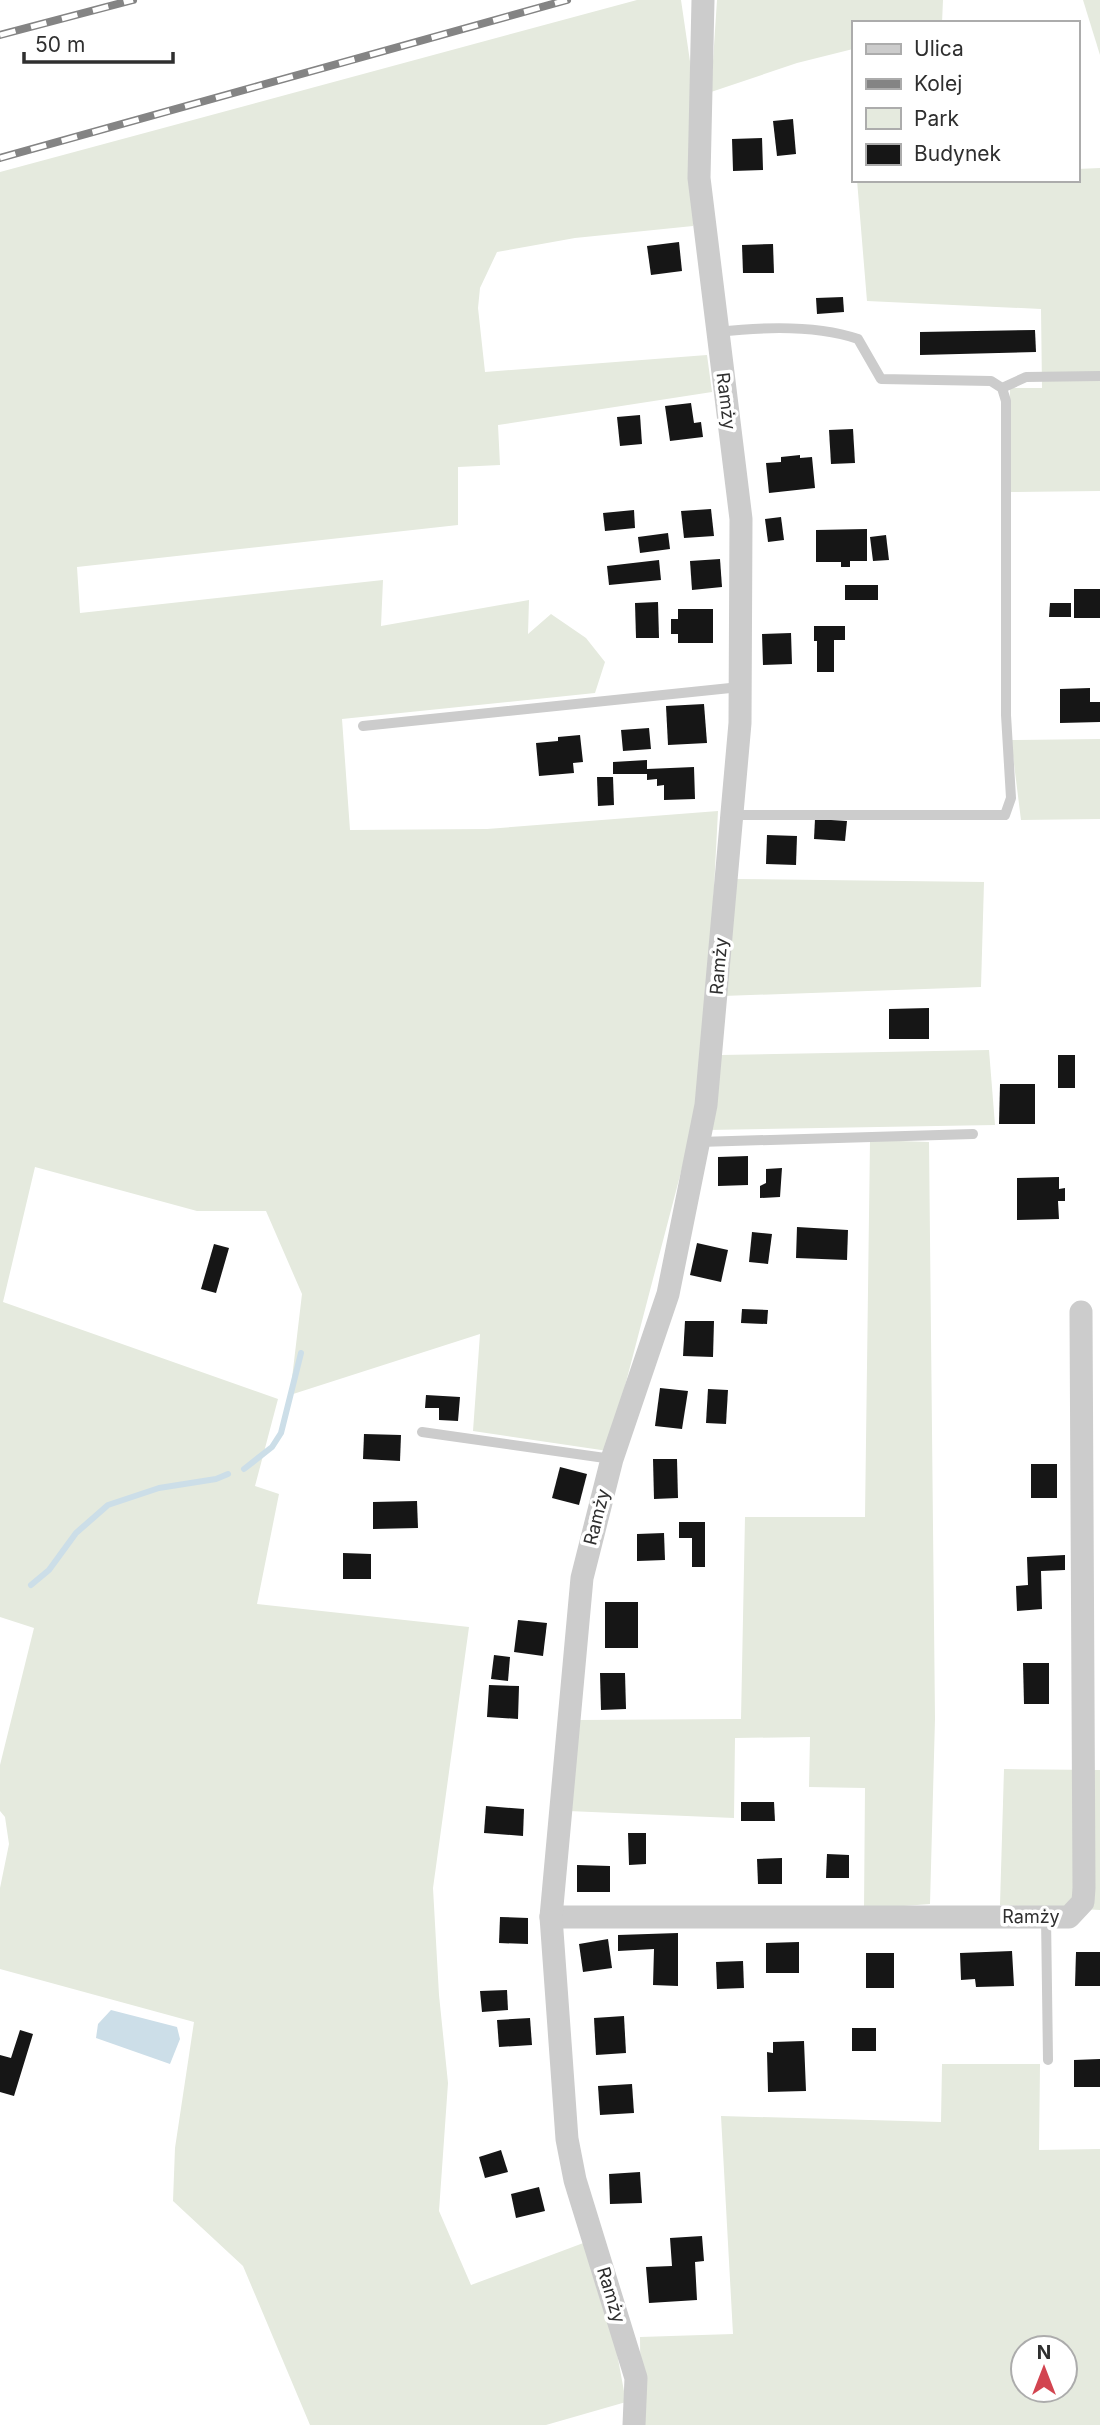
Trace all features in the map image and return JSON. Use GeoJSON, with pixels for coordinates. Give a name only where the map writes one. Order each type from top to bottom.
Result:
{"type":"FeatureCollection","features":[{"type":"Feature","properties":{"kind":"street","name":"Ramży"},"geometry":{"type":"LineString","coordinates":[[634,2425],[636,2378],[575,2180],[567,2139],[551,1917],[582,1578],[612,1460],[668,1294],[706,1105],[740,723],[741,519],[699,178],[703,0]]}},
{"type":"Feature","properties":{"kind":"street","name":"Ramży"},"geometry":{"type":"LineString","coordinates":[[551,1917],[1069,1917],[1083,1902],[1081,1312]]}},
{"type":"Feature","properties":{"kind":"lane"},"geometry":{"type":"LineString","coordinates":[[718,332],[757,328],[841,332],[858,338],[881,379],[991,380],[1002,388],[1006,401],[1006,715],[1011,798],[1005,815],[732,815]]}},
{"type":"Feature","properties":{"kind":"lane"},"geometry":{"type":"LineString","coordinates":[[1002,388],[1026,377],[1100,376]]}},
{"type":"Feature","properties":{"kind":"lane"},"geometry":{"type":"LineString","coordinates":[[363,726],[740,687]]}},
{"type":"Feature","properties":{"kind":"lane"},"geometry":{"type":"LineString","coordinates":[[699,1142],[973,1134]]}},
{"type":"Feature","properties":{"kind":"lane"},"geometry":{"type":"LineString","coordinates":[[422,1432],[612,1460]]}},
{"type":"Feature","properties":{"kind":"lane"},"geometry":{"type":"LineString","coordinates":[[1046,1917],[1048,2060]]}},
{"type":"Feature","properties":{"kind":"green space"},"geometry":{"type":"Polygon","coordinates":[[[637,0],[681,0],[692,75],[693,226],[575,238],[497,252],[480,288],[478,308],[485,372],[707,355],[712,392],[498,425],[500,465],[458,467],[458,525],[77,567],[80,613],[383,580],[381,626],[529,600],[528,634],[551,614],[586,638],[605,662],[595,693],[342,719],[350,830],[487,829],[718,811],[709,985],[699,1103],[608,1451],[473,1431],[480,1334],[290,1395],[302,1294],[266,1211],[197,1211],[35,1167],[3,1302],[278,1399],[255,1486],[279,1494],[257,1604],[469,1627],[433,1888],[439,1995],[448,2083],[439,2211],[471,2285],[586,2242],[614,2337],[626,2402],[546,2425],[310,2425],[243,2266],[173,2201],[175,2148],[194,2022],[0,1969],[0,1888],[9,1844],[5,1817],[0,1811],[0,1765],[34,1628],[0,1617],[0,172],[637,0]]]}},
{"type":"Feature","properties":{"kind":"green space"},"geometry":{"type":"Polygon","coordinates":[[[717,0],[943,0],[942,21],[852,21],[852,49],[797,63],[711,92],[717,0]]]}},
{"type":"Feature","properties":{"kind":"green space"},"geometry":{"type":"Polygon","coordinates":[[[1083,0],[1100,0],[1100,55],[1083,0]]]}},
{"type":"Feature","properties":{"kind":"green space"},"geometry":{"type":"Polygon","coordinates":[[[1100,168],[1100,491],[1008,492],[1010,388],[1042,388],[1041,309],[867,301],[857,182],[1079,182],[1079,169],[1100,168]]]}},
{"type":"Feature","properties":{"kind":"green space"},"geometry":{"type":"Polygon","coordinates":[[[1100,739],[1100,819],[1021,820],[1011,740],[1100,739]]]}},
{"type":"Feature","properties":{"kind":"green space"},"geometry":{"type":"Polygon","coordinates":[[[733,879],[984,882],[981,987],[723,996],[733,879]]]}},
{"type":"Feature","properties":{"kind":"green space"},"geometry":{"type":"Polygon","coordinates":[[[989,1050],[995,1125],[708,1130],[721,1055],[989,1050]]]}},
{"type":"Feature","properties":{"kind":"green space"},"geometry":{"type":"Polygon","coordinates":[[[870,1140],[929,1142],[935,1719],[930,1904],[864,1909],[865,1788],[809,1787],[810,1737],[735,1738],[734,1818],[568,1811],[576,1720],[741,1719],[745,1517],[865,1517],[870,1140]]]}},
{"type":"Feature","properties":{"kind":"green space"},"geometry":{"type":"Polygon","coordinates":[[[1004,1769],[1100,1770],[1100,1910],[1000,1905],[1004,1769]]]}},
{"type":"Feature","properties":{"kind":"green space"},"geometry":{"type":"Polygon","coordinates":[[[942,2064],[1040,2064],[1039,2150],[1100,2149],[1100,2425],[641,2425],[640,2337],[733,2334],[721,2116],[941,2122],[942,2064]]]}},
{"type":"Feature","properties":{"kind":"water"},"geometry":{"type":"Polygon","coordinates":[[[111,2010],[177,2027],[180,2039],[170,2064],[96,2038],[98,2024],[111,2010]]]}},
{"type":"Feature","properties":{"kind":"building"},"geometry":{"type":"Polygon","coordinates":[[[793,119],[796,154],[777,156],[773,121],[793,119]]]}},
{"type":"Feature","properties":{"kind":"building"},"geometry":{"type":"Polygon","coordinates":[[[762,138],[763,170],[733,171],[732,139],[762,138]]]}},
{"type":"Feature","properties":{"kind":"building"},"geometry":{"type":"Polygon","coordinates":[[[679,242],[682,271],[651,275],[647,246],[679,242]]]}},
{"type":"Feature","properties":{"kind":"building"},"geometry":{"type":"Polygon","coordinates":[[[773,244],[774,273],[743,273],[742,245],[773,244]]]}},
{"type":"Feature","properties":{"kind":"building"},"geometry":{"type":"Polygon","coordinates":[[[843,297],[844,312],[817,314],[816,298],[843,297]]]}},
{"type":"Feature","properties":{"kind":"building"},"geometry":{"type":"Polygon","coordinates":[[[1035,330],[1036,352],[920,355],[920,332],[1035,330]]]}},
{"type":"Feature","properties":{"kind":"building"},"geometry":{"type":"Polygon","coordinates":[[[691,403],[694,423],[701,422],[703,437],[670,441],[665,406],[691,403]]]}},
{"type":"Feature","properties":{"kind":"building"},"geometry":{"type":"Polygon","coordinates":[[[640,415],[642,444],[620,446],[617,417],[640,415]]]}},
{"type":"Feature","properties":{"kind":"building"},"geometry":{"type":"Polygon","coordinates":[[[853,429],[855,463],[831,464],[829,430],[853,429]]]}},
{"type":"Feature","properties":{"kind":"building"},"geometry":{"type":"Polygon","coordinates":[[[800,455],[800,458],[812,457],[815,488],[769,493],[766,463],[781,462],[781,457],[800,455]]]}},
{"type":"Feature","properties":{"kind":"building"},"geometry":{"type":"Polygon","coordinates":[[[711,509],[714,536],[684,538],[681,511],[711,509]]]}},
{"type":"Feature","properties":{"kind":"building"},"geometry":{"type":"Polygon","coordinates":[[[634,510],[635,528],[605,531],[603,513],[634,510]]]}},
{"type":"Feature","properties":{"kind":"building"},"geometry":{"type":"Polygon","coordinates":[[[781,517],[784,540],[768,542],[765,519],[781,517]]]}},
{"type":"Feature","properties":{"kind":"building"},"geometry":{"type":"Polygon","coordinates":[[[867,529],[867,561],[850,561],[850,567],[841,567],[841,562],[816,562],[816,530],[867,529]]]}},
{"type":"Feature","properties":{"kind":"building"},"geometry":{"type":"Polygon","coordinates":[[[668,533],[670,549],[640,553],[638,537],[668,533]]]}},
{"type":"Feature","properties":{"kind":"building"},"geometry":{"type":"Polygon","coordinates":[[[886,535],[889,560],[873,561],[870,537],[886,535]]]}},
{"type":"Feature","properties":{"kind":"building"},"geometry":{"type":"Polygon","coordinates":[[[720,559],[722,587],[692,590],[690,561],[720,559]]]}},
{"type":"Feature","properties":{"kind":"building"},"geometry":{"type":"Polygon","coordinates":[[[659,560],[661,580],[609,585],[607,566],[659,560]]]}},
{"type":"Feature","properties":{"kind":"building"},"geometry":{"type":"Polygon","coordinates":[[[845,585],[878,585],[878,600],[845,600],[845,585]]]}},
{"type":"Feature","properties":{"kind":"building"},"geometry":{"type":"Polygon","coordinates":[[[1074,589],[1100,589],[1100,618],[1074,618],[1074,589]]]}},
{"type":"Feature","properties":{"kind":"building"},"geometry":{"type":"Polygon","coordinates":[[[658,602],[659,638],[636,638],[635,603],[658,602]]]}},
{"type":"Feature","properties":{"kind":"building"},"geometry":{"type":"Polygon","coordinates":[[[1050,603],[1071,603],[1071,617],[1049,617],[1050,603]]]}},
{"type":"Feature","properties":{"kind":"building"},"geometry":{"type":"Polygon","coordinates":[[[678,609],[713,609],[713,643],[678,643],[678,634],[671,634],[671,619],[678,619],[678,609]]]}},
{"type":"Feature","properties":{"kind":"building"},"geometry":{"type":"Polygon","coordinates":[[[814,626],[845,626],[845,640],[834,640],[834,672],[817,672],[814,626]]]}},
{"type":"Feature","properties":{"kind":"building"},"geometry":{"type":"Polygon","coordinates":[[[791,633],[792,664],[763,665],[762,634],[791,633]]]}},
{"type":"Feature","properties":{"kind":"building"},"geometry":{"type":"Polygon","coordinates":[[[1090,688],[1090,702],[1100,702],[1100,722],[1060,723],[1060,689],[1090,688]]]}},
{"type":"Feature","properties":{"kind":"building"},"geometry":{"type":"Polygon","coordinates":[[[704,704],[707,743],[668,745],[666,706],[704,704]]]}},
{"type":"Feature","properties":{"kind":"building"},"geometry":{"type":"Polygon","coordinates":[[[649,728],[651,749],[623,751],[621,730],[649,728]]]}},
{"type":"Feature","properties":{"kind":"building"},"geometry":{"type":"Polygon","coordinates":[[[580,735],[583,762],[573,763],[574,773],[539,776],[536,743],[580,735]]]}},
{"type":"Feature","properties":{"kind":"building"},"geometry":{"type":"Polygon","coordinates":[[[647,760],[647,769],[694,767],[695,799],[664,800],[664,785],[657,786],[657,779],[647,780],[647,774],[613,774],[613,762],[647,760]]]}},
{"type":"Feature","properties":{"kind":"building"},"geometry":{"type":"Polygon","coordinates":[[[597,777],[613,777],[614,805],[598,806],[597,777]]]}},
{"type":"Feature","properties":{"kind":"building"},"geometry":{"type":"Polygon","coordinates":[[[815,819],[847,821],[845,841],[814,839],[815,819]]]}},
{"type":"Feature","properties":{"kind":"building"},"geometry":{"type":"Polygon","coordinates":[[[767,835],[797,836],[796,865],[766,864],[767,835]]]}},
{"type":"Feature","properties":{"kind":"building"},"geometry":{"type":"Polygon","coordinates":[[[929,1008],[929,1039],[889,1039],[889,1009],[929,1008]]]}},
{"type":"Feature","properties":{"kind":"building"},"geometry":{"type":"Polygon","coordinates":[[[1058,1055],[1075,1055],[1075,1088],[1058,1088],[1058,1055]]]}},
{"type":"Feature","properties":{"kind":"building"},"geometry":{"type":"Polygon","coordinates":[[[1000,1084],[1035,1084],[1035,1124],[999,1124],[1000,1084]]]}},
{"type":"Feature","properties":{"kind":"building"},"geometry":{"type":"Polygon","coordinates":[[[748,1156],[748,1185],[718,1186],[718,1157],[748,1156]]]}},
{"type":"Feature","properties":{"kind":"building"},"geometry":{"type":"Polygon","coordinates":[[[782,1168],[780,1197],[760,1198],[760,1186],[766,1183],[766,1169],[782,1168]]]}},
{"type":"Feature","properties":{"kind":"building"},"geometry":{"type":"Polygon","coordinates":[[[1059,1177],[1059,1189],[1065,1188],[1065,1201],[1058,1201],[1059,1219],[1017,1220],[1017,1178],[1059,1177]]]}},
{"type":"Feature","properties":{"kind":"building"},"geometry":{"type":"Polygon","coordinates":[[[797,1227],[848,1230],[847,1260],[796,1258],[797,1227]]]}},
{"type":"Feature","properties":{"kind":"building"},"geometry":{"type":"Polygon","coordinates":[[[752,1232],[772,1234],[768,1264],[749,1262],[752,1232]]]}},
{"type":"Feature","properties":{"kind":"building"},"geometry":{"type":"Polygon","coordinates":[[[697,1243],[728,1250],[721,1282],[690,1275],[697,1243]]]}},
{"type":"Feature","properties":{"kind":"building"},"geometry":{"type":"Polygon","coordinates":[[[214,1244],[229,1248],[216,1293],[201,1289],[214,1244]]]}},
{"type":"Feature","properties":{"kind":"building"},"geometry":{"type":"Polygon","coordinates":[[[742,1309],[768,1310],[767,1324],[741,1323],[742,1309]]]}},
{"type":"Feature","properties":{"kind":"building"},"geometry":{"type":"Polygon","coordinates":[[[685,1321],[714,1321],[713,1357],[683,1356],[685,1321]]]}},
{"type":"Feature","properties":{"kind":"building"},"geometry":{"type":"Polygon","coordinates":[[[660,1388],[688,1391],[682,1429],[655,1426],[660,1388]]]}},
{"type":"Feature","properties":{"kind":"building"},"geometry":{"type":"Polygon","coordinates":[[[708,1389],[728,1390],[726,1424],[706,1423],[708,1389]]]}},
{"type":"Feature","properties":{"kind":"building"},"geometry":{"type":"Polygon","coordinates":[[[426,1395],[460,1397],[458,1421],[439,1420],[439,1408],[425,1408],[426,1395]]]}},
{"type":"Feature","properties":{"kind":"building"},"geometry":{"type":"Polygon","coordinates":[[[364,1434],[401,1435],[400,1461],[363,1459],[364,1434]]]}},
{"type":"Feature","properties":{"kind":"building"},"geometry":{"type":"Polygon","coordinates":[[[653,1459],[677,1459],[678,1498],[654,1499],[653,1459]]]}},
{"type":"Feature","properties":{"kind":"building"},"geometry":{"type":"Polygon","coordinates":[[[1031,1464],[1057,1464],[1057,1498],[1031,1498],[1031,1464]]]}},
{"type":"Feature","properties":{"kind":"building"},"geometry":{"type":"Polygon","coordinates":[[[560,1467],[587,1474],[579,1505],[552,1498],[560,1467]]]}},
{"type":"Feature","properties":{"kind":"building"},"geometry":{"type":"Polygon","coordinates":[[[417,1501],[418,1528],[373,1529],[373,1502],[417,1501]]]}},
{"type":"Feature","properties":{"kind":"building"},"geometry":{"type":"Polygon","coordinates":[[[679,1522],[705,1522],[705,1567],[692,1567],[692,1538],[679,1538],[679,1522]]]}},
{"type":"Feature","properties":{"kind":"building"},"geometry":{"type":"Polygon","coordinates":[[[664,1533],[665,1560],[637,1561],[637,1534],[664,1533]]]}},
{"type":"Feature","properties":{"kind":"building"},"geometry":{"type":"Polygon","coordinates":[[[343,1553],[371,1554],[371,1579],[343,1579],[343,1553]]]}},
{"type":"Feature","properties":{"kind":"building"},"geometry":{"type":"Polygon","coordinates":[[[1065,1555],[1065,1570],[1041,1571],[1042,1609],[1017,1611],[1016,1586],[1028,1585],[1027,1557],[1065,1555]]]}},
{"type":"Feature","properties":{"kind":"building"},"geometry":{"type":"Polygon","coordinates":[[[605,1602],[638,1602],[638,1648],[605,1648],[605,1602]]]}},
{"type":"Feature","properties":{"kind":"building"},"geometry":{"type":"Polygon","coordinates":[[[518,1620],[547,1623],[543,1656],[514,1652],[518,1620]]]}},
{"type":"Feature","properties":{"kind":"building"},"geometry":{"type":"Polygon","coordinates":[[[494,1655],[510,1657],[508,1681],[491,1679],[494,1655]]]}},
{"type":"Feature","properties":{"kind":"building"},"geometry":{"type":"Polygon","coordinates":[[[1023,1663],[1049,1663],[1049,1704],[1024,1704],[1023,1663]]]}},
{"type":"Feature","properties":{"kind":"building"},"geometry":{"type":"Polygon","coordinates":[[[600,1673],[625,1673],[626,1709],[601,1710],[600,1673]]]}},
{"type":"Feature","properties":{"kind":"building"},"geometry":{"type":"Polygon","coordinates":[[[489,1685],[519,1686],[518,1719],[487,1717],[489,1685]]]}},
{"type":"Feature","properties":{"kind":"building"},"geometry":{"type":"Polygon","coordinates":[[[741,1802],[774,1802],[775,1821],[741,1821],[741,1802]]]}},
{"type":"Feature","properties":{"kind":"building"},"geometry":{"type":"Polygon","coordinates":[[[486,1806],[524,1809],[523,1836],[484,1833],[486,1806]]]}},
{"type":"Feature","properties":{"kind":"building"},"geometry":{"type":"Polygon","coordinates":[[[628,1833],[646,1833],[646,1864],[629,1865],[628,1833]]]}},
{"type":"Feature","properties":{"kind":"building"},"geometry":{"type":"Polygon","coordinates":[[[827,1854],[849,1855],[849,1878],[826,1878],[827,1854]]]}},
{"type":"Feature","properties":{"kind":"building"},"geometry":{"type":"Polygon","coordinates":[[[782,1858],[782,1884],[758,1884],[757,1859],[782,1858]]]}},
{"type":"Feature","properties":{"kind":"building"},"geometry":{"type":"Polygon","coordinates":[[[577,1865],[610,1866],[610,1892],[577,1892],[577,1865]]]}},
{"type":"Feature","properties":{"kind":"building"},"geometry":{"type":"Polygon","coordinates":[[[500,1917],[528,1918],[528,1944],[499,1943],[500,1917]]]}},
{"type":"Feature","properties":{"kind":"building"},"geometry":{"type":"Polygon","coordinates":[[[678,1933],[678,1986],[653,1985],[654,1949],[618,1951],[618,1935],[678,1933]]]}},
{"type":"Feature","properties":{"kind":"building"},"geometry":{"type":"Polygon","coordinates":[[[608,1939],[612,1968],[583,1972],[579,1944],[608,1939]]]}},
{"type":"Feature","properties":{"kind":"building"},"geometry":{"type":"Polygon","coordinates":[[[799,1942],[799,1973],[766,1973],[766,1943],[799,1942]]]}},
{"type":"Feature","properties":{"kind":"building"},"geometry":{"type":"Polygon","coordinates":[[[1012,1951],[1014,1986],[976,1987],[975,1979],[961,1980],[960,1953],[1012,1951]]]}},
{"type":"Feature","properties":{"kind":"building"},"geometry":{"type":"Polygon","coordinates":[[[1076,1952],[1100,1952],[1100,1986],[1075,1986],[1076,1952]]]}},
{"type":"Feature","properties":{"kind":"building"},"geometry":{"type":"Polygon","coordinates":[[[866,1953],[894,1953],[894,1988],[866,1988],[866,1953]]]}},
{"type":"Feature","properties":{"kind":"building"},"geometry":{"type":"Polygon","coordinates":[[[743,1961],[744,1988],[717,1989],[716,1962],[743,1961]]]}},
{"type":"Feature","properties":{"kind":"building"},"geometry":{"type":"Polygon","coordinates":[[[507,1990],[508,2010],[482,2012],[480,1991],[507,1990]]]}},
{"type":"Feature","properties":{"kind":"building"},"geometry":{"type":"Polygon","coordinates":[[[624,2016],[626,2053],[596,2055],[594,2018],[624,2016]]]}},
{"type":"Feature","properties":{"kind":"building"},"geometry":{"type":"Polygon","coordinates":[[[530,2018],[532,2045],[499,2047],[497,2020],[530,2018]]]}},
{"type":"Feature","properties":{"kind":"building"},"geometry":{"type":"Polygon","coordinates":[[[852,2028],[876,2028],[876,2051],[852,2051],[852,2028]]]}},
{"type":"Feature","properties":{"kind":"building"},"geometry":{"type":"Polygon","coordinates":[[[20,2030],[33,2034],[14,2096],[0,2092],[0,2055],[11,2058],[20,2030]]]}},
{"type":"Feature","properties":{"kind":"building"},"geometry":{"type":"Polygon","coordinates":[[[804,2041],[806,2091],[768,2092],[767,2052],[773,2053],[773,2042],[804,2041]]]}},
{"type":"Feature","properties":{"kind":"building"},"geometry":{"type":"Polygon","coordinates":[[[1100,2059],[1100,2087],[1074,2087],[1074,2060],[1100,2059]]]}},
{"type":"Feature","properties":{"kind":"building"},"geometry":{"type":"Polygon","coordinates":[[[632,2084],[634,2113],[600,2115],[598,2086],[632,2084]]]}},
{"type":"Feature","properties":{"kind":"building"},"geometry":{"type":"Polygon","coordinates":[[[501,2150],[508,2172],[485,2178],[479,2157],[501,2150]]]}},
{"type":"Feature","properties":{"kind":"building"},"geometry":{"type":"Polygon","coordinates":[[[640,2172],[642,2203],[610,2204],[609,2174],[640,2172]]]}},
{"type":"Feature","properties":{"kind":"building"},"geometry":{"type":"Polygon","coordinates":[[[539,2187],[545,2211],[516,2218],[511,2194],[539,2187]]]}},
{"type":"Feature","properties":{"kind":"building"},"geometry":{"type":"Polygon","coordinates":[[[702,2236],[704,2261],[695,2262],[697,2300],[649,2303],[646,2267],[672,2266],[670,2238],[702,2236]]]}},
{"type":"Feature","properties":{"kind":"waterway"},"geometry":{"type":"LineString","coordinates":[[244,1469],[272,1447],[281,1433],[301,1353]]}},
{"type":"Feature","properties":{"kind":"waterway"},"geometry":{"type":"LineString","coordinates":[[31,1585],[49,1570],[76,1533],[108,1505],[159,1488],[216,1479],[228,1474]]}},
{"type":"Feature","properties":{"kind":"railway"},"geometry":{"type":"LineString","coordinates":[[0,35],[133,0]]}},
{"type":"Feature","properties":{"kind":"railway"},"geometry":{"type":"LineString","coordinates":[[0,158],[567,0]]}}]}
